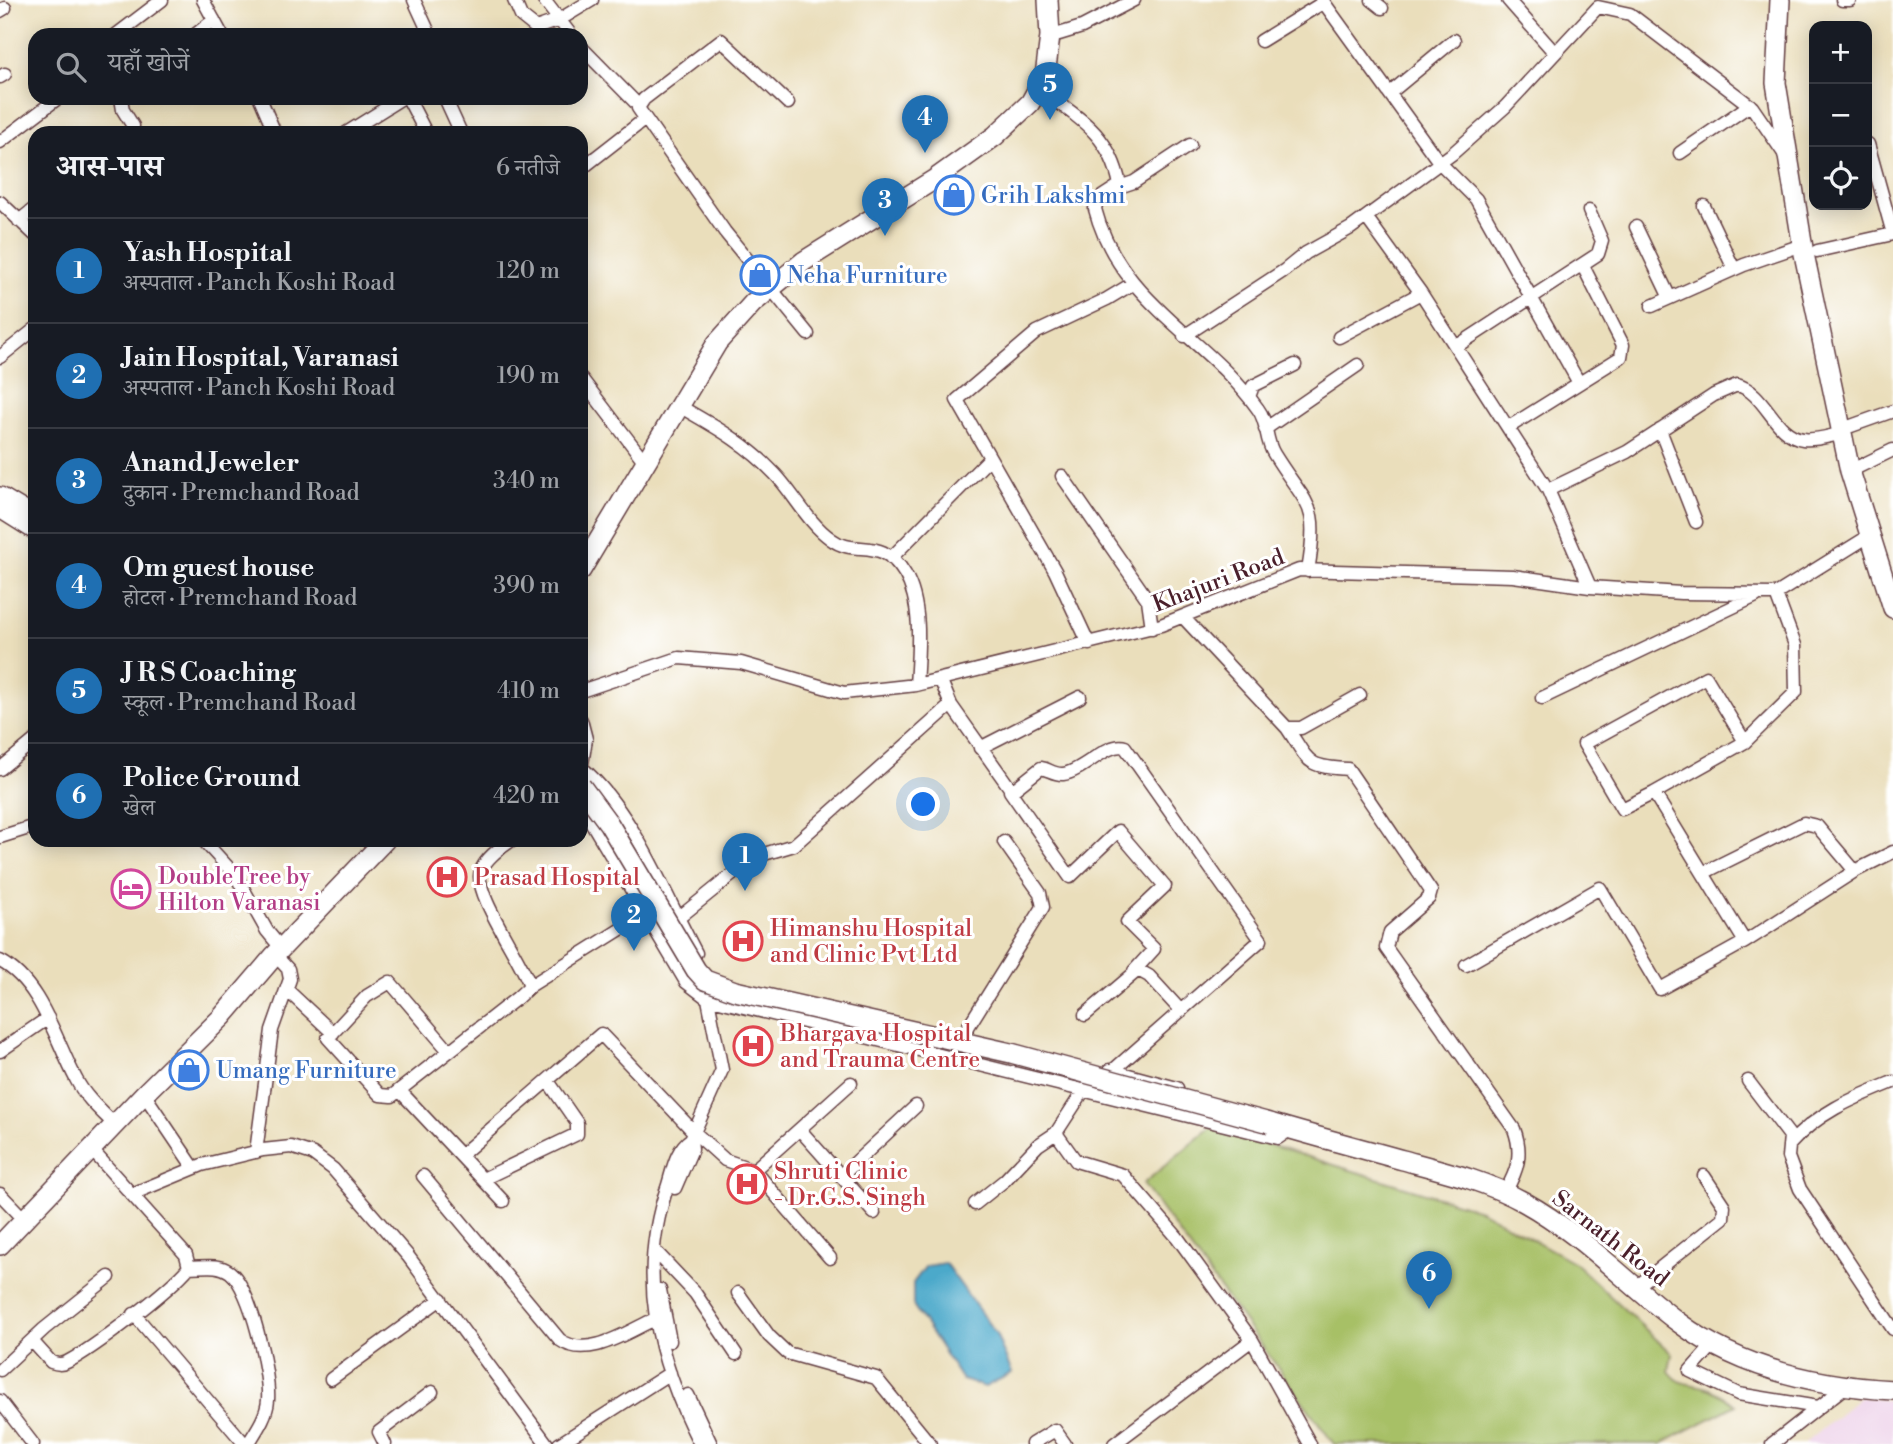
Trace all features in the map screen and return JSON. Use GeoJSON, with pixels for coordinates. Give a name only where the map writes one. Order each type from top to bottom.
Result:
{"type":"FeatureCollection","features":[{"type":"Feature","properties":{"kind":"highway"},"geometry":{"type":"LineString","coordinates":[[1044,93],[1048,57],[1048,0]]}},
{"type":"Feature","properties":{"kind":"highway"},"geometry":{"type":"LineString","coordinates":[[588,554],[723,335],[774,291],[995,136],[1044,93],[1058,64],[1056,0]]}},
{"type":"Feature","properties":{"kind":"highway"},"geometry":{"type":"LineString","coordinates":[[1780,0],[1776,83],[1787,158],[1810,248]]}},
{"type":"Feature","properties":{"kind":"highway"},"geometry":{"type":"LineString","coordinates":[[1778,39],[1810,248],[1846,430],[1869,536],[1893,608]]}},
{"type":"Feature","properties":{"kind":"highway"},"geometry":{"type":"LineString","coordinates":[[1856,469],[1893,566]]}},
{"type":"Feature","properties":{"kind":"highway"},"geometry":{"type":"LineString","coordinates":[[1,511],[28,517]]}},
{"type":"Feature","properties":{"kind":"highway","name":"Sarnath Road"},"geometry":{"type":"LineString","coordinates":[[588,786],[685,954],[705,980],[735,991],[1011,1053],[1468,1178],[1505,1192],[1547,1215],[1586,1243],[1635,1288],[1680,1324],[1713,1345],[1776,1371],[1846,1386],[1891,1387]]}},
{"type":"Feature","properties":{"kind":"highway"},"geometry":{"type":"LineString","coordinates":[[0,1245],[144,1094],[222,1017],[278,951],[374,847]]}},
{"type":"Feature","properties":{"kind":"street"},"geometry":{"type":"LineString","coordinates":[[125,28],[162,0]]}},
{"type":"Feature","properties":{"kind":"street"},"geometry":{"type":"LineString","coordinates":[[203,0],[218,28]]}},
{"type":"Feature","properties":{"kind":"street"},"geometry":{"type":"LineString","coordinates":[[414,0],[427,28]]}},
{"type":"Feature","properties":{"kind":"street"},"geometry":{"type":"LineString","coordinates":[[514,0],[522,16],[535,28]]}},
{"type":"Feature","properties":{"kind":"street"},"geometry":{"type":"LineString","coordinates":[[544,0],[565,28]]}},
{"type":"Feature","properties":{"kind":"street"},"geometry":{"type":"LineString","coordinates":[[539,28],[559,20],[592,0]]}},
{"type":"Feature","properties":{"kind":"street"},"geometry":{"type":"LineString","coordinates":[[1059,34],[1082,27],[1134,0]]}},
{"type":"Feature","properties":{"kind":"street"},"geometry":{"type":"LineString","coordinates":[[1508,0],[1553,52]]}},
{"type":"Feature","properties":{"kind":"street"},"geometry":{"type":"LineString","coordinates":[[1842,0],[1850,0]]}},
{"type":"Feature","properties":{"kind":"street"},"geometry":{"type":"LineString","coordinates":[[1261,41],[1323,1],[1439,162],[1476,198],[1579,383]]}},
{"type":"Feature","properties":{"kind":"street"},"geometry":{"type":"LineString","coordinates":[[1184,336],[1285,270],[1306,253],[1366,217],[1439,162],[1505,107],[1553,52],[1598,7],[1630,14],[1750,105],[1787,158]]}},
{"type":"Feature","properties":{"kind":"street"},"geometry":{"type":"LineString","coordinates":[[204,28],[214,20]]}},
{"type":"Feature","properties":{"kind":"street"},"geometry":{"type":"LineString","coordinates":[[638,105],[721,40],[788,103]]}},
{"type":"Feature","properties":{"kind":"street"},"geometry":{"type":"LineString","coordinates":[[1390,93],[1454,40]]}},
{"type":"Feature","properties":{"kind":"street"},"geometry":{"type":"LineString","coordinates":[[588,54],[638,105],[645,119],[726,232],[808,334]]}},
{"type":"Feature","properties":{"kind":"street"},"geometry":{"type":"LineString","coordinates":[[1044,93],[1100,137],[1109,151],[1119,187]]}},
{"type":"Feature","properties":{"kind":"street"},"geometry":{"type":"LineString","coordinates":[[0,142],[49,105]]}},
{"type":"Feature","properties":{"kind":"street"},"geometry":{"type":"LineString","coordinates":[[122,105],[133,126]]}},
{"type":"Feature","properties":{"kind":"street"},"geometry":{"type":"LineString","coordinates":[[263,105],[272,126]]}},
{"type":"Feature","properties":{"kind":"street"},"geometry":{"type":"LineString","coordinates":[[357,126],[391,105]]}},
{"type":"Feature","properties":{"kind":"street"},"geometry":{"type":"LineString","coordinates":[[405,105],[421,126]]}},
{"type":"Feature","properties":{"kind":"street"},"geometry":{"type":"LineString","coordinates":[[448,105],[458,126]]}},
{"type":"Feature","properties":{"kind":"street"},"geometry":{"type":"LineString","coordinates":[[1680,153],[1750,105]]}},
{"type":"Feature","properties":{"kind":"street"},"geometry":{"type":"LineString","coordinates":[[588,164],[645,119]]}},
{"type":"Feature","properties":{"kind":"street"},"geometry":{"type":"LineString","coordinates":[[1190,145],[1134,183],[1119,187],[1097,200],[1094,205],[1097,218],[1132,284],[1249,397],[1261,414],[1274,455],[1312,513],[1314,534],[1308,571]]}},
{"type":"Feature","properties":{"kind":"street"},"geometry":{"type":"LineString","coordinates":[[1652,306],[1734,269],[1810,248],[1893,234],[1869,147]]}},
{"type":"Feature","properties":{"kind":"street"},"geometry":{"type":"LineString","coordinates":[[0,202],[28,229]]}},
{"type":"Feature","properties":{"kind":"street"},"geometry":{"type":"LineString","coordinates":[[1704,205],[1734,269]]}},
{"type":"Feature","properties":{"kind":"street"},"geometry":{"type":"LineString","coordinates":[[1457,346],[1583,266],[1602,249],[1601,234],[1589,211]]}},
{"type":"Feature","properties":{"kind":"street"},"geometry":{"type":"LineString","coordinates":[[19,221],[28,214]]}},
{"type":"Feature","properties":{"kind":"street"},"geometry":{"type":"LineString","coordinates":[[1366,217],[1457,346],[1548,490],[1590,587]]}},
{"type":"Feature","properties":{"kind":"street"},"geometry":{"type":"LineString","coordinates":[[1636,227],[1670,298]]}},
{"type":"Feature","properties":{"kind":"street"},"geometry":{"type":"LineString","coordinates":[[1508,427],[1620,358],[1623,345],[1583,266]]}},
{"type":"Feature","properties":{"kind":"street"},"geometry":{"type":"LineString","coordinates":[[1089,644],[1055,571],[958,402],[959,396],[1037,332],[1107,299],[1132,284]]}},
{"type":"Feature","properties":{"kind":"street"},"geometry":{"type":"LineString","coordinates":[[1339,338],[1421,293]]}},
{"type":"Feature","properties":{"kind":"street"},"geometry":{"type":"LineString","coordinates":[[0,357],[28,335]]}},
{"type":"Feature","properties":{"kind":"street"},"geometry":{"type":"LineString","coordinates":[[1249,397],[1253,386],[1295,365]]}},
{"type":"Feature","properties":{"kind":"street"},"geometry":{"type":"LineString","coordinates":[[1265,429],[1358,365]]}},
{"type":"Feature","properties":{"kind":"street"},"geometry":{"type":"LineString","coordinates":[[1548,490],[1627,452],[1714,395],[1737,385],[1753,392],[1795,437],[1808,439],[1846,430],[1893,411]]}},
{"type":"Feature","properties":{"kind":"street"},"geometry":{"type":"LineString","coordinates":[[588,387],[645,462]]}},
{"type":"Feature","properties":{"kind":"street"},"geometry":{"type":"LineString","coordinates":[[679,406],[747,446],[777,475],[830,539],[845,545],[879,550],[891,558],[906,575],[914,604],[918,647],[916,685]]}},
{"type":"Feature","properties":{"kind":"street"},"geometry":{"type":"LineString","coordinates":[[1660,430],[1696,522]]}},
{"type":"Feature","properties":{"kind":"street"},"geometry":{"type":"LineString","coordinates":[[1856,469],[1893,450]]}},
{"type":"Feature","properties":{"kind":"street"},"geometry":{"type":"LineString","coordinates":[[891,558],[990,458]]}},
{"type":"Feature","properties":{"kind":"street"},"geometry":{"type":"LineString","coordinates":[[1062,476],[1148,600],[1152,628]]}},
{"type":"Feature","properties":{"kind":"street"},"geometry":{"type":"LineString","coordinates":[[0,490],[28,506]]}},
{"type":"Feature","properties":{"kind":"street"},"geometry":{"type":"LineString","coordinates":[[1,511],[28,529]]}},
{"type":"Feature","properties":{"kind":"street"},"geometry":{"type":"LineString","coordinates":[[1745,742],[1706,677],[1584,744],[1622,809],[1745,742],[1796,692],[1795,645],[1776,594],[1869,536]]}},
{"type":"Feature","properties":{"kind":"street","name":"Khajuri Road"},"geometry":{"type":"LineString","coordinates":[[588,689],[679,658],[741,663],[844,693],[941,681],[1152,628],[1299,570],[1513,576],[1590,587],[1776,594]]}},
{"type":"Feature","properties":{"kind":"street"},"geometry":{"type":"LineString","coordinates":[[1542,698],[1759,594]]}},
{"type":"Feature","properties":{"kind":"street"},"geometry":{"type":"LineString","coordinates":[[1183,617],[1287,728],[1310,761],[1318,768],[1348,769],[1431,891],[1429,898],[1390,932],[1386,948],[1514,1129],[1521,1147],[1516,1174],[1505,1192]]}},
{"type":"Feature","properties":{"kind":"street"},"geometry":{"type":"LineString","coordinates":[[941,681],[951,705],[1070,877],[1118,831],[1165,886],[1127,922],[1154,949],[1085,1015]]}},
{"type":"Feature","properties":{"kind":"street"},"geometry":{"type":"LineString","coordinates":[[1287,728],[1301,728],[1360,695]]}},
{"type":"Feature","properties":{"kind":"street"},"geometry":{"type":"LineString","coordinates":[[980,748],[1080,697]]}},
{"type":"Feature","properties":{"kind":"street"},"geometry":{"type":"LineString","coordinates":[[654,928],[677,917],[754,858],[794,845],[951,705]]}},
{"type":"Feature","properties":{"kind":"street"},"geometry":{"type":"LineString","coordinates":[[975,1205],[1006,1180],[1038,1145],[1056,1133],[1084,1090],[1114,1071],[1261,940],[1129,751],[1118,745],[1062,774],[1043,768],[1018,789],[1010,791]]}},
{"type":"Feature","properties":{"kind":"street"},"geometry":{"type":"LineString","coordinates":[[0,769],[28,746]]}},
{"type":"Feature","properties":{"kind":"street"},"geometry":{"type":"LineString","coordinates":[[588,776],[597,781],[625,819],[704,968],[707,998],[722,1070],[692,1136],[681,1146],[652,1238],[655,1319],[670,1373],[700,1444]]}},
{"type":"Feature","properties":{"kind":"street"},"geometry":{"type":"LineString","coordinates":[[1654,793],[1745,942]]}},
{"type":"Feature","properties":{"kind":"street"},"geometry":{"type":"LineString","coordinates":[[588,817],[686,982],[707,998],[1278,1138],[1293,1130],[1285,1120],[1114,1071],[720,980],[704,968]]}},
{"type":"Feature","properties":{"kind":"street"},"geometry":{"type":"LineString","coordinates":[[1703,873],[1804,823],[1817,826],[1855,871]]}},
{"type":"Feature","properties":{"kind":"street"},"geometry":{"type":"LineString","coordinates":[[0,837],[28,828]]}},
{"type":"Feature","properties":{"kind":"street"},"geometry":{"type":"LineString","coordinates":[[963,1035],[1044,907],[1040,893],[1003,842]]}},
{"type":"Feature","properties":{"kind":"street"},"geometry":{"type":"LineString","coordinates":[[209,847],[236,876],[288,969],[290,979],[272,1030],[256,1152]]}},
{"type":"Feature","properties":{"kind":"street"},"geometry":{"type":"LineString","coordinates":[[504,847],[486,863],[479,876],[482,890],[520,961],[530,986]]}},
{"type":"Feature","properties":{"kind":"street"},"geometry":{"type":"LineString","coordinates":[[1466,965],[1600,888],[1660,989],[1745,942],[1855,871],[1893,852]]}},
{"type":"Feature","properties":{"kind":"street"},"geometry":{"type":"LineString","coordinates":[[449,1051],[390,982],[367,996],[328,1038],[380,1095],[386,1098],[400,1091],[530,986],[645,915]]}},
{"type":"Feature","properties":{"kind":"street"},"geometry":{"type":"LineString","coordinates":[[0,961],[14,969],[48,1018],[75,1078],[85,1093],[115,1125]]}},
{"type":"Feature","properties":{"kind":"street"},"geometry":{"type":"LineString","coordinates":[[1134,971],[1145,972],[1181,1011]]}},
{"type":"Feature","properties":{"kind":"street"},"geometry":{"type":"LineString","coordinates":[[287,989],[332,1034]]}},
{"type":"Feature","properties":{"kind":"street"},"geometry":{"type":"LineString","coordinates":[[0,1051],[48,1018]]}},
{"type":"Feature","properties":{"kind":"street"},"geometry":{"type":"LineString","coordinates":[[461,1155],[601,1034],[692,1136],[725,1160],[754,1170],[830,1258]]}},
{"type":"Feature","properties":{"kind":"street"},"geometry":{"type":"LineString","coordinates":[[1748,1080],[1790,1136],[1788,1157],[1800,1189],[1893,1329]]}},
{"type":"Feature","properties":{"kind":"street"},"geometry":{"type":"LineString","coordinates":[[483,1179],[578,1134],[577,1123],[548,1081]]}},
{"type":"Feature","properties":{"kind":"street"},"geometry":{"type":"LineString","coordinates":[[1789,1145],[1801,1131],[1832,1107],[1893,1082]]}},
{"type":"Feature","properties":{"kind":"street"},"geometry":{"type":"LineString","coordinates":[[754,1170],[801,1131],[851,1083]]}},
{"type":"Feature","properties":{"kind":"street"},"geometry":{"type":"LineString","coordinates":[[400,1091],[503,1201]]}},
{"type":"Feature","properties":{"kind":"street"},"geometry":{"type":"LineString","coordinates":[[144,1094],[194,1168]]}},
{"type":"Feature","properties":{"kind":"street"},"geometry":{"type":"LineString","coordinates":[[841,1176],[915,1106]]}},
{"type":"Feature","properties":{"kind":"street"},"geometry":{"type":"LineString","coordinates":[[801,1131],[874,1213]]}},
{"type":"Feature","properties":{"kind":"street"},"geometry":{"type":"LineString","coordinates":[[1056,1133],[1076,1161],[1123,1175],[1177,1237],[1252,1340],[1310,1444]]}},
{"type":"Feature","properties":{"kind":"street"},"geometry":{"type":"LineString","coordinates":[[692,1136],[692,1149],[667,1208],[658,1254],[659,1287],[670,1340],[692,1406],[711,1444]]}},
{"type":"Feature","properties":{"kind":"street"},"geometry":{"type":"LineString","coordinates":[[132,1194],[194,1168],[256,1152],[291,1147],[313,1154],[333,1169],[442,1299],[547,1444]]}},
{"type":"Feature","properties":{"kind":"street"},"geometry":{"type":"LineString","coordinates":[[91,1149],[186,1255],[189,1267]]}},
{"type":"Feature","properties":{"kind":"street"},"geometry":{"type":"LineString","coordinates":[[423,1176],[552,1330],[570,1347],[590,1347],[655,1319]]}},
{"type":"Feature","properties":{"kind":"street"},"geometry":{"type":"LineString","coordinates":[[1635,1288],[1723,1217],[1724,1206],[1704,1176]]}},
{"type":"Feature","properties":{"kind":"street"},"geometry":{"type":"LineString","coordinates":[[0,1194],[25,1220]]}},
{"type":"Feature","properties":{"kind":"street"},"geometry":{"type":"LineString","coordinates":[[658,1254],[695,1293],[737,1354]]}},
{"type":"Feature","properties":{"kind":"street"},"geometry":{"type":"LineString","coordinates":[[33,1342],[51,1362],[66,1362],[134,1314],[189,1267],[218,1266],[231,1273],[239,1283],[257,1331],[268,1401],[261,1423],[249,1444],[243,1442],[134,1314]]}},
{"type":"Feature","properties":{"kind":"street"},"geometry":{"type":"LineString","coordinates":[[0,1370],[44,1329],[109,1277]]}},
{"type":"Feature","properties":{"kind":"street"},"geometry":{"type":"LineString","coordinates":[[738,1293],[769,1336],[787,1353],[876,1378],[930,1444]]}},
{"type":"Feature","properties":{"kind":"street"},"geometry":{"type":"LineString","coordinates":[[331,1379],[442,1299]]}},
{"type":"Feature","properties":{"kind":"street"},"geometry":{"type":"LineString","coordinates":[[1114,1444],[1252,1340]]}},
{"type":"Feature","properties":{"kind":"street"},"geometry":{"type":"LineString","coordinates":[[1713,1345],[1690,1371],[1738,1394],[1818,1407]]}},
{"type":"Feature","properties":{"kind":"street"},"geometry":{"type":"LineString","coordinates":[[559,1444],[670,1373]]}},
{"type":"Feature","properties":{"kind":"street"},"geometry":{"type":"LineString","coordinates":[[1772,1444],[1846,1386]]}},
{"type":"Feature","properties":{"kind":"street"},"geometry":{"type":"LineString","coordinates":[[384,1444],[379,1432],[432,1392]]}},
{"type":"Feature","properties":{"kind":"street"},"geometry":{"type":"LineString","coordinates":[[0,1401],[33,1444]]}},
{"type":"Feature","properties":{"kind":"street"},"geometry":{"type":"LineString","coordinates":[[1032,1444],[1055,1430],[1065,1444]]}},
{"type":"Feature","properties":{"kind":"shaded area"},"geometry":{"type":"Polygon","coordinates":[[[1860,1397],[1893,1401],[1893,1444],[1804,1444],[1860,1397]]]}},
{"type":"Feature","properties":{"kind":"green space"},"geometry":{"type":"Polygon","coordinates":[[[1211,1127],[1480,1210],[1575,1263],[1672,1354],[1669,1371],[1678,1380],[1710,1389],[1736,1405],[1661,1444],[1334,1444],[1143,1184],[1211,1127]]]}},
{"type":"Feature","properties":{"kind":"water"},"geometry":{"type":"Polygon","coordinates":[[[945,1263],[996,1334],[1012,1373],[985,1387],[962,1380],[913,1305],[913,1283],[926,1266],[945,1263]]]}},
{"type":"Feature","properties":{"kind":"place","name":"J R S Coaching"},"geometry":{"type":"Point","coordinates":[1050,120]}},
{"type":"Feature","properties":{"kind":"place","name":"Om guest house"},"geometry":{"type":"Point","coordinates":[925,153]}},
{"type":"Feature","properties":{"kind":"place","name":"Grih Lakshmi"},"geometry":{"type":"Point","coordinates":[954,195]}},
{"type":"Feature","properties":{"kind":"place","name":"Anand Jeweler"},"geometry":{"type":"Point","coordinates":[885,236]}},
{"type":"Feature","properties":{"kind":"place","name":"Neha Furniture"},"geometry":{"type":"Point","coordinates":[760,275]}},
{"type":"Feature","properties":{"kind":"place","name":"Prasad Hospital"},"geometry":{"type":"Point","coordinates":[447,877]}},
{"type":"Feature","properties":{"kind":"place","name":"DoubleTree by Hilton Varanasi"},"geometry":{"type":"Point","coordinates":[131,889]}},
{"type":"Feature","properties":{"kind":"place","name":"Yash Hospital"},"geometry":{"type":"Point","coordinates":[745,891]}},
{"type":"Feature","properties":{"kind":"place","name":"Himanshu Hospital and Clinic Pvt Ltd"},"geometry":{"type":"Point","coordinates":[743,941]}},
{"type":"Feature","properties":{"kind":"place","name":"Jain Hospital, Varanasi"},"geometry":{"type":"Point","coordinates":[634,951]}},
{"type":"Feature","properties":{"kind":"place","name":"Bhargava Hospital and Trauma Centre"},"geometry":{"type":"Point","coordinates":[753,1046]}},
{"type":"Feature","properties":{"kind":"place","name":"Umang Furniture"},"geometry":{"type":"Point","coordinates":[189,1070]}},
{"type":"Feature","properties":{"kind":"place","name":"Shruti Clinic - Dr.G.S. Singh"},"geometry":{"type":"Point","coordinates":[747,1184]}},
{"type":"Feature","properties":{"kind":"place","name":"Police Ground"},"geometry":{"type":"Point","coordinates":[1429,1309]}}]}
